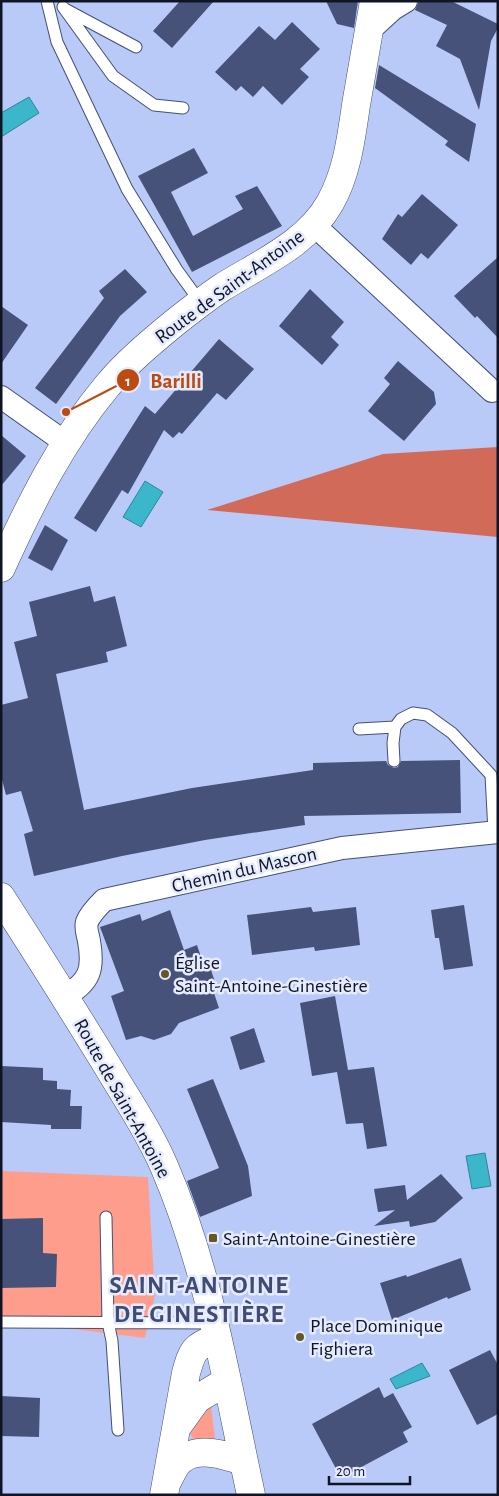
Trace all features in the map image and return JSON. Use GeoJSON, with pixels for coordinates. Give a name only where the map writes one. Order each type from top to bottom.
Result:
{"type":"FeatureCollection","features":[{"type":"Feature","properties":{"kind":"street","name":"Route de Saint-Antoine"},"geometry":{"type":"LineString","coordinates":[[1,568],[18,530],[66,443],[108,385],[136,355],[201,303],[292,244],[314,225],[329,205],[340,184],[348,152],[374,1]]}},
{"type":"Feature","properties":{"kind":"street"},"geometry":{"type":"LineString","coordinates":[[369,31],[393,9],[406,1]]}},
{"type":"Feature","properties":{"kind":"street"},"geometry":{"type":"LineString","coordinates":[[314,225],[492,390]]}},
{"type":"Feature","properties":{"kind":"street"},"geometry":{"type":"LineString","coordinates":[[1,397],[66,443]]}},
{"type":"Feature","properties":{"kind":"street","name":"Chemin du Mascon"},"geometry":{"type":"LineString","coordinates":[[65,996],[77,989],[86,979],[91,952],[87,922],[95,909],[104,900],[342,848],[496,832]]}},
{"type":"Feature","properties":{"kind":"street","name":"Route de Saint-Antoine"},"geometry":{"type":"LineString","coordinates":[[1,897],[65,996],[137,1115],[163,1164],[183,1214],[194,1250],[227,1381],[251,1495]]}},
{"type":"Feature","properties":{"kind":"street"},"geometry":{"type":"LineString","coordinates":[[166,1487],[186,1373],[191,1355],[215,1330]]}},
{"type":"Feature","properties":{"kind":"street"},"geometry":{"type":"LineString","coordinates":[[177,1428],[197,1399],[227,1381]]}},
{"type":"Feature","properties":{"kind":"street"},"geometry":{"type":"LineString","coordinates":[[166,1487],[179,1461],[189,1454],[219,1453],[243,1461]]}},
{"type":"Feature","properties":{"kind":"lane"},"geometry":{"type":"LineString","coordinates":[[136,47],[63,7],[48,4],[57,42],[127,189],[177,270],[201,303]]}},
{"type":"Feature","properties":{"kind":"lane"},"geometry":{"type":"LineString","coordinates":[[63,7],[113,76],[154,104],[183,108]]}},
{"type":"Feature","properties":{"kind":"lane"},"geometry":{"type":"LineString","coordinates":[[394,761],[393,743],[395,727],[401,719],[413,713],[428,715],[452,733],[491,775],[496,832]]}},
{"type":"Feature","properties":{"kind":"lane"},"geometry":{"type":"LineString","coordinates":[[359,729],[395,727]]}},
{"type":"Feature","properties":{"kind":"lane"},"geometry":{"type":"LineString","coordinates":[[106,1217],[108,1322],[112,1341],[118,1430]]}},
{"type":"Feature","properties":{"kind":"lane"},"geometry":{"type":"LineString","coordinates":[[1,1322],[108,1322],[215,1330]]}},
{"type":"Feature","properties":{"kind":"shaded area"},"geometry":{"type":"Polygon","coordinates":[[[29,97],[39,113],[1,137],[1,113],[29,97]]]}},
{"type":"Feature","properties":{"kind":"shaded area"},"geometry":{"type":"Polygon","coordinates":[[[498,447],[498,537],[207,510],[383,454],[498,447]]]}},
{"type":"Feature","properties":{"kind":"shaded area"},"geometry":{"type":"Polygon","coordinates":[[[145,481],[163,492],[141,527],[123,517],[145,481]]]}},
{"type":"Feature","properties":{"kind":"shaded area"},"geometry":{"type":"Polygon","coordinates":[[[485,1153],[491,1186],[472,1189],[466,1156],[485,1153]]]}},
{"type":"Feature","properties":{"kind":"shaded area"},"geometry":{"type":"Polygon","coordinates":[[[1,1171],[148,1177],[155,1295],[145,1338],[1,1320],[1,1171]]]}},
{"type":"Feature","properties":{"kind":"shaded area"},"geometry":{"type":"Polygon","coordinates":[[[422,1363],[430,1376],[396,1389],[390,1379],[422,1363]]]}},
{"type":"Feature","properties":{"kind":"shaded area"},"geometry":{"type":"Polygon","coordinates":[[[211,1405],[215,1439],[195,1442],[189,1432],[202,1409],[211,1405]]]}},
{"type":"Feature","properties":{"kind":"building"},"geometry":{"type":"Polygon","coordinates":[[[180,1],[214,1],[172,48],[153,31],[180,1]]]}},
{"type":"Feature","properties":{"kind":"building"},"geometry":{"type":"Polygon","coordinates":[[[326,1],[358,1],[354,28],[337,24],[326,1]]]}},
{"type":"Feature","properties":{"kind":"building"},"geometry":{"type":"Polygon","coordinates":[[[419,1],[451,1],[498,24],[498,28],[491,41],[479,110],[460,59],[436,46],[447,25],[415,10],[419,1]]]}},
{"type":"Feature","properties":{"kind":"building"},"geometry":{"type":"Polygon","coordinates":[[[292,22],[320,49],[300,69],[309,77],[282,105],[263,86],[253,97],[241,86],[236,91],[215,72],[259,26],[275,40],[292,22]]]}},
{"type":"Feature","properties":{"kind":"building"},"geometry":{"type":"Polygon","coordinates":[[[379,65],[476,124],[469,162],[445,145],[448,141],[375,88],[379,65]]]}},
{"type":"Feature","properties":{"kind":"building"},"geometry":{"type":"Polygon","coordinates":[[[194,148],[208,173],[171,192],[193,236],[243,209],[235,196],[257,186],[282,226],[192,272],[138,176],[194,148]]]}},
{"type":"Feature","properties":{"kind":"building"},"geometry":{"type":"Polygon","coordinates":[[[422,194],[458,225],[428,259],[421,253],[411,265],[382,239],[398,214],[402,217],[422,194]]]}},
{"type":"Feature","properties":{"kind":"building"},"geometry":{"type":"Polygon","coordinates":[[[498,257],[498,338],[454,296],[498,257]]]}},
{"type":"Feature","properties":{"kind":"building"},"geometry":{"type":"Polygon","coordinates":[[[125,269],[147,292],[120,316],[56,404],[35,388],[104,298],[99,291],[125,269]]]}},
{"type":"Feature","properties":{"kind":"building"},"geometry":{"type":"Polygon","coordinates":[[[310,289],[344,322],[331,337],[339,345],[322,365],[279,326],[310,289]]]}},
{"type":"Feature","properties":{"kind":"building"},"geometry":{"type":"Polygon","coordinates":[[[1,306],[28,325],[1,364],[1,306]]]}},
{"type":"Feature","properties":{"kind":"building"},"geometry":{"type":"Polygon","coordinates":[[[219,339],[254,369],[226,400],[217,393],[182,434],[179,432],[173,438],[164,430],[128,494],[122,490],[96,532],[74,518],[145,406],[155,414],[219,339]]]}},
{"type":"Feature","properties":{"kind":"building"},"geometry":{"type":"Polygon","coordinates":[[[398,361],[434,392],[436,404],[404,441],[368,411],[390,384],[384,378],[398,361]]]}},
{"type":"Feature","properties":{"kind":"building"},"geometry":{"type":"Polygon","coordinates":[[[1,435],[26,456],[1,486],[1,435]]]}},
{"type":"Feature","properties":{"kind":"building"},"geometry":{"type":"Polygon","coordinates":[[[45,525],[68,540],[52,571],[28,558],[45,525]]]}},
{"type":"Feature","properties":{"kind":"building"},"geometry":{"type":"Polygon","coordinates":[[[90,586],[94,602],[115,596],[127,646],[106,652],[108,662],[56,674],[84,810],[192,788],[313,770],[313,763],[386,761],[388,765],[394,768],[398,767],[401,761],[460,760],[461,813],[304,816],[305,825],[205,840],[34,876],[24,834],[33,831],[21,791],[6,795],[1,776],[1,705],[28,698],[14,642],[37,636],[29,602],[90,586]]]}},
{"type":"Feature","properties":{"kind":"building"},"geometry":{"type":"Polygon","coordinates":[[[464,905],[473,966],[444,970],[439,938],[435,938],[431,910],[464,905]]]}},
{"type":"Feature","properties":{"kind":"building"},"geometry":{"type":"Polygon","coordinates":[[[311,907],[313,912],[356,907],[360,945],[315,951],[314,947],[252,955],[247,915],[311,907]]]}},
{"type":"Feature","properties":{"kind":"building","name":"Église Saint-Antoine-Ginestière"},"geometry":{"type":"Polygon","coordinates":[[[170,910],[184,950],[197,945],[203,963],[208,961],[216,985],[212,987],[219,1008],[179,1023],[171,1034],[154,1040],[141,1036],[126,1040],[111,996],[124,991],[100,927],[140,914],[142,921],[170,910]]]}},
{"type":"Feature","properties":{"kind":"building"},"geometry":{"type":"Polygon","coordinates":[[[335,996],[348,1070],[374,1067],[387,1146],[367,1149],[363,1123],[346,1124],[337,1072],[312,1076],[300,1003],[335,996]]]}},
{"type":"Feature","properties":{"kind":"building"},"geometry":{"type":"Polygon","coordinates":[[[254,1028],[265,1062],[240,1070],[230,1037],[254,1028]]]}},
{"type":"Feature","properties":{"kind":"building"},"geometry":{"type":"Polygon","coordinates":[[[1,1066],[43,1068],[43,1080],[57,1081],[57,1089],[71,1090],[70,1106],[82,1106],[81,1129],[51,1129],[51,1125],[1,1122],[1,1066]]]}},
{"type":"Feature","properties":{"kind":"building"},"geometry":{"type":"Polygon","coordinates":[[[213,1079],[248,1166],[252,1196],[200,1217],[187,1181],[219,1168],[187,1089],[213,1079]]]}},
{"type":"Feature","properties":{"kind":"building"},"geometry":{"type":"Polygon","coordinates":[[[441,1174],[463,1198],[435,1222],[410,1227],[409,1221],[374,1226],[395,1210],[378,1212],[374,1189],[405,1185],[407,1200],[441,1174]]]}},
{"type":"Feature","properties":{"kind":"building"},"geometry":{"type":"Polygon","coordinates":[[[43,1218],[43,1253],[57,1254],[56,1287],[1,1288],[1,1219],[43,1218]]]}},
{"type":"Feature","properties":{"kind":"building"},"geometry":{"type":"Polygon","coordinates":[[[461,1258],[471,1290],[448,1299],[447,1297],[392,1320],[380,1283],[406,1275],[407,1277],[461,1258]]]}},
{"type":"Feature","properties":{"kind":"building"},"geometry":{"type":"Polygon","coordinates":[[[490,1350],[498,1365],[498,1414],[477,1425],[449,1370],[490,1350]]]}},
{"type":"Feature","properties":{"kind":"building"},"geometry":{"type":"Polygon","coordinates":[[[379,1387],[384,1398],[393,1393],[412,1427],[403,1432],[408,1442],[341,1478],[312,1424],[379,1387]]]}},
{"type":"Feature","properties":{"kind":"building"},"geometry":{"type":"Polygon","coordinates":[[[1,1396],[40,1398],[39,1437],[1,1436],[1,1396]]]}},
{"type":"Feature","properties":{"kind":"place","name":"Barilli"},"geometry":{"type":"Point","coordinates":[66,412]}},
{"type":"Feature","properties":{"kind":"place","name":"Église Saint-Antoine-Ginestière"},"geometry":{"type":"Point","coordinates":[165,974]}},
{"type":"Feature","properties":{"kind":"place","name":"Saint-Antoine-Ginestière"},"geometry":{"type":"Point","coordinates":[213,1238]}},
{"type":"Feature","properties":{"kind":"place","name":"Place Dominique Fighiera"},"geometry":{"type":"Point","coordinates":[300,1337]}},
{"type":"Feature","properties":{"kind":"district","name":"SAINT-ANTOINE DE GINESTIÈRE"},"geometry":{"type":"Point","coordinates":[199,1298]}}]}
